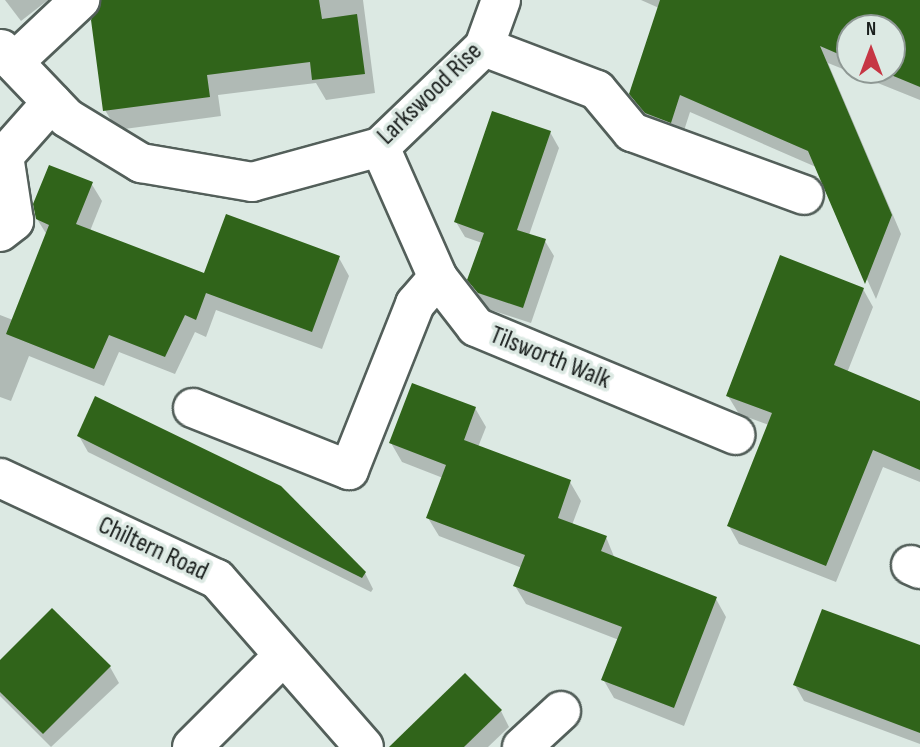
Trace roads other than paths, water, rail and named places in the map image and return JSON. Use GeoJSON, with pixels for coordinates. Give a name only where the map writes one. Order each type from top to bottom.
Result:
{"type":"FeatureCollection","features":[{"type":"Feature","properties":{"kind":"street"},"geometry":{"type":"LineString","coordinates":[[8,55],[80,0]]}},
{"type":"Feature","properties":{"kind":"street","name":"Larkswood Rise"},"geometry":{"type":"LineString","coordinates":[[8,55],[67,118],[141,163],[253,182],[380,147],[484,47],[501,0]]}},
{"type":"Feature","properties":{"kind":"street"},"geometry":{"type":"LineString","coordinates":[[484,47],[597,90],[632,132],[804,195]]}},
{"type":"Feature","properties":{"kind":"street"},"geometry":{"type":"LineString","coordinates":[[0,232],[14,221],[4,156],[52,102]]}},
{"type":"Feature","properties":{"kind":"street","name":"Tilsworth Walk"},"geometry":{"type":"LineString","coordinates":[[380,147],[438,278],[476,327],[735,435]]}},
{"type":"Feature","properties":{"kind":"street"},"geometry":{"type":"LineString","coordinates":[[193,408],[349,470],[415,304],[438,278]]}},
{"type":"Feature","properties":{"kind":"street","name":"Chiltern Road"},"geometry":{"type":"LineString","coordinates":[[0,478],[217,579],[282,657],[364,747]]}},
{"type":"Feature","properties":{"kind":"street"},"geometry":{"type":"LineString","coordinates":[[192,747],[282,657]]}},
{"type":"Feature","properties":{"kind":"street"},"geometry":{"type":"LineString","coordinates":[[522,747],[561,711]]}}]}
